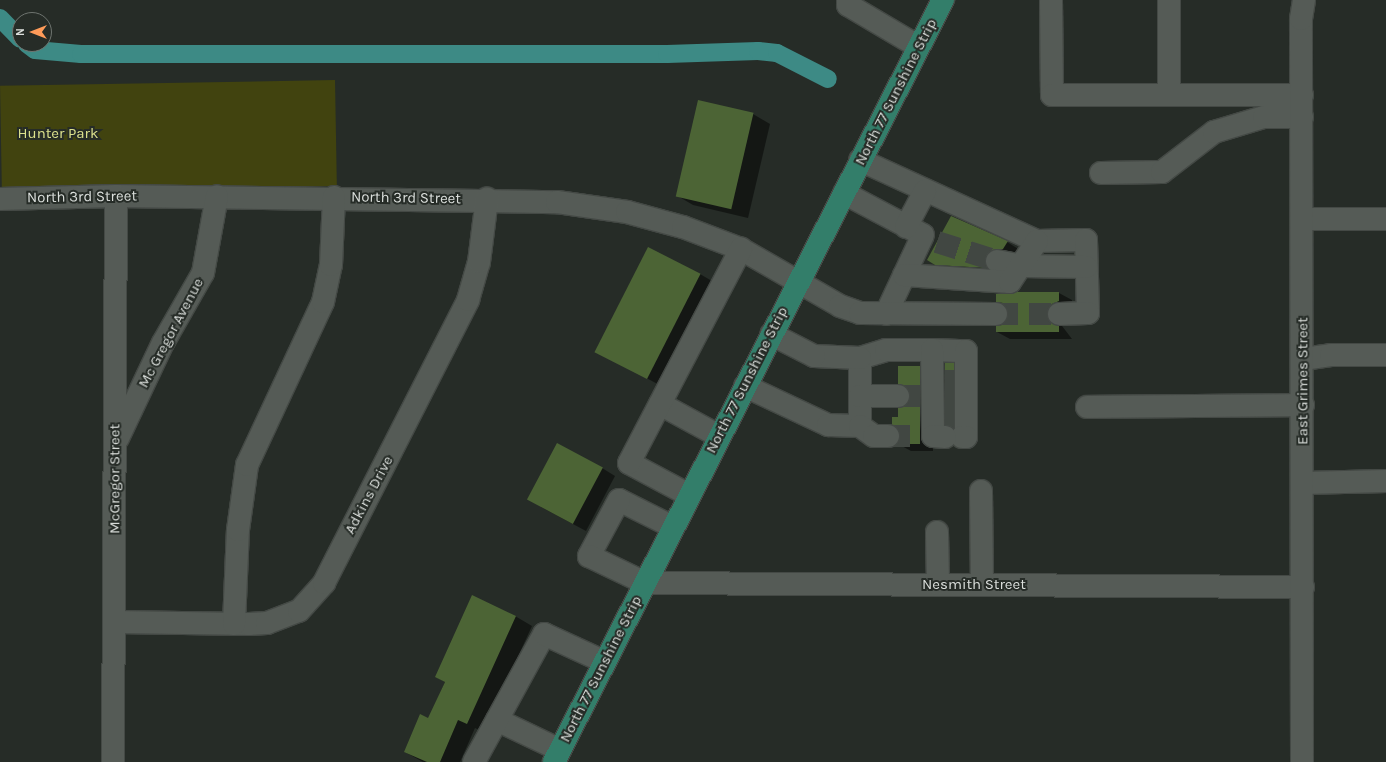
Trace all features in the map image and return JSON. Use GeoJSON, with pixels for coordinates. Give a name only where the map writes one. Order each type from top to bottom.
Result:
{"type":"FeatureCollection","features":[{"type":"Feature","properties":{"kind":"main road","name":"North 77 Sunshine Strip"},"geometry":{"type":"LineString","coordinates":[[557,756],[797,282],[943,0]]}},
{"type":"Feature","properties":{"kind":"street"},"geometry":{"type":"LineString","coordinates":[[848,0],[848,5],[919,47]]}},
{"type":"Feature","properties":{"kind":"street"},"geometry":{"type":"LineString","coordinates":[[1051,0],[1052,95],[1302,95]]}},
{"type":"Feature","properties":{"kind":"street"},"geometry":{"type":"LineString","coordinates":[[1169,0],[1169,95]]}},
{"type":"Feature","properties":{"kind":"street","name":"East Grimes Street"},"geometry":{"type":"LineString","coordinates":[[1302,762],[1303,219],[1301,19],[1304,0]]}},
{"type":"Feature","properties":{"kind":"street"},"geometry":{"type":"LineString","coordinates":[[1101,173],[1162,172],[1214,132],[1264,117],[1302,117]]}},
{"type":"Feature","properties":{"kind":"street"},"geometry":{"type":"LineString","coordinates":[[860,160],[1037,241],[1086,240],[1088,313],[1059,314]]}},
{"type":"Feature","properties":{"kind":"street"},"geometry":{"type":"LineString","coordinates":[[886,314],[922,235],[925,191]]}},
{"type":"Feature","properties":{"kind":"street"},"geometry":{"type":"LineString","coordinates":[[844,193],[922,235]]}},
{"type":"Feature","properties":{"kind":"street","name":"North 3rd Street"},"geometry":{"type":"LineString","coordinates":[[0,199],[116,196],[217,196],[486,199],[556,202],[626,212],[741,249],[840,306],[860,313],[996,314]]}},
{"type":"Feature","properties":{"kind":"street","name":"McGregor Street"},"geometry":{"type":"LineString","coordinates":[[113,762],[116,622],[116,196]]}},
{"type":"Feature","properties":{"kind":"street","name":"Mc Gregor Avenue"},"geometry":{"type":"LineString","coordinates":[[116,442],[163,343],[202,273],[217,196]]}},
{"type":"Feature","properties":{"kind":"street"},"geometry":{"type":"LineString","coordinates":[[234,624],[238,523],[247,465],[323,302],[331,265],[334,197]]}},
{"type":"Feature","properties":{"kind":"street","name":"Adkins Drive"},"geometry":{"type":"LineString","coordinates":[[116,622],[234,624],[267,623],[299,612],[324,583],[468,300],[479,262],[486,199]]}},
{"type":"Feature","properties":{"kind":"street"},"geometry":{"type":"LineString","coordinates":[[1303,219],[1386,219]]}},
{"type":"Feature","properties":{"kind":"street"},"geometry":{"type":"LineString","coordinates":[[904,275],[1010,282],[1023,266],[1037,241]]}},
{"type":"Feature","properties":{"kind":"street"},"geometry":{"type":"LineString","coordinates":[[689,495],[629,463],[741,249]]}},
{"type":"Feature","properties":{"kind":"street"},"geometry":{"type":"LineString","coordinates":[[997,261],[1023,266],[1086,267]]}},
{"type":"Feature","properties":{"kind":"street"},"geometry":{"type":"LineString","coordinates":[[771,334],[814,356],[860,358],[886,350],[932,350],[966,351],[946,409],[932,350]]}},
{"type":"Feature","properties":{"kind":"street"},"geometry":{"type":"LineString","coordinates":[[1303,359],[1331,355],[1386,356]]}},
{"type":"Feature","properties":{"kind":"street"},"geometry":{"type":"LineString","coordinates":[[860,358],[860,426]]}},
{"type":"Feature","properties":{"kind":"street"},"geometry":{"type":"LineString","coordinates":[[744,386],[828,425],[860,426],[874,436],[888,436]]}},
{"type":"Feature","properties":{"kind":"street"},"geometry":{"type":"LineString","coordinates":[[860,396],[898,396]]}},
{"type":"Feature","properties":{"kind":"street"},"geometry":{"type":"LineString","coordinates":[[660,404],[719,436]]}},
{"type":"Feature","properties":{"kind":"street"},"geometry":{"type":"LineString","coordinates":[[1087,407],[1303,405]]}},
{"type":"Feature","properties":{"kind":"street"},"geometry":{"type":"LineString","coordinates":[[1303,483],[1386,481]]}},
{"type":"Feature","properties":{"kind":"street"},"geometry":{"type":"LineString","coordinates":[[981,491],[982,585]]}},
{"type":"Feature","properties":{"kind":"street"},"geometry":{"type":"LineString","coordinates":[[645,583],[589,556],[618,500],[673,527]]}},
{"type":"Feature","properties":{"kind":"street"},"geometry":{"type":"LineString","coordinates":[[937,532],[938,584]]}},
{"type":"Feature","properties":{"kind":"street","name":"Nesmith Street"},"geometry":{"type":"LineString","coordinates":[[645,583],[1303,587]]}},
{"type":"Feature","properties":{"kind":"street"},"geometry":{"type":"LineString","coordinates":[[474,762],[544,634],[605,662]]}},
{"type":"Feature","properties":{"kind":"street"},"geometry":{"type":"LineString","coordinates":[[496,720],[557,756]]}},
{"type":"Feature","properties":{"kind":"green space","name":"Hunter Park"},"geometry":{"type":"Polygon","coordinates":[[[335,80],[337,186],[2,192],[0,86],[335,80]]]}},
{"type":"Feature","properties":{"kind":"building"},"geometry":{"type":"Polygon","coordinates":[[[698,100],[754,113],[731,209],[676,196],[698,100]]]}},
{"type":"Feature","properties":{"kind":"building"},"geometry":{"type":"Polygon","coordinates":[[[951,216],[1008,241],[1003,249],[987,253],[987,268],[935,265],[927,260],[951,216]]]}},
{"type":"Feature","properties":{"kind":"building"},"geometry":{"type":"Polygon","coordinates":[[[648,247],[701,274],[647,379],[594,352],[648,247]]]}},
{"type":"Feature","properties":{"kind":"building"},"geometry":{"type":"Polygon","coordinates":[[[1017,292],[1059,292],[1059,301],[1052,304],[1047,314],[1049,321],[1059,326],[1059,332],[996,332],[996,326],[1002,325],[1008,314],[1003,303],[996,302],[996,294],[1017,292]]]}},
{"type":"Feature","properties":{"kind":"building"},"geometry":{"type":"Polygon","coordinates":[[[945,363],[954,363],[954,424],[945,424],[945,363]]]}},
{"type":"Feature","properties":{"kind":"building"},"geometry":{"type":"Polygon","coordinates":[[[898,366],[920,366],[920,444],[897,444],[900,436],[892,425],[892,417],[898,417],[898,408],[909,403],[910,396],[909,389],[898,384],[898,366]]]}},
{"type":"Feature","properties":{"kind":"building"},"geometry":{"type":"Polygon","coordinates":[[[557,443],[603,467],[573,524],[527,500],[557,443]]]}},
{"type":"Feature","properties":{"kind":"building"},"geometry":{"type":"Polygon","coordinates":[[[472,595],[516,616],[467,724],[458,720],[440,762],[427,762],[404,752],[420,714],[428,718],[445,682],[435,677],[472,595]]]}},
{"type":"Feature","properties":{"kind":"waterway"},"geometry":{"type":"LineString","coordinates":[[0,18],[12,31]]}},
{"type":"Feature","properties":{"kind":"waterway"},"geometry":{"type":"LineString","coordinates":[[52,51],[81,54],[667,54],[758,51],[777,53],[828,79]]}},
{"type":"Feature","properties":{"kind":"tunnel"},"geometry":{"type":"LineString","coordinates":[[937,242],[997,261]]}},
{"type":"Feature","properties":{"kind":"tunnel"},"geometry":{"type":"LineString","coordinates":[[996,314],[1059,314]]}},
{"type":"Feature","properties":{"kind":"tunnel"},"geometry":{"type":"LineString","coordinates":[[945,381],[962,381]]}},
{"type":"Feature","properties":{"kind":"tunnel"},"geometry":{"type":"LineString","coordinates":[[898,396],[920,396]]}},
{"type":"Feature","properties":{"kind":"tunnel"},"geometry":{"type":"LineString","coordinates":[[945,402],[962,402]]}},
{"type":"Feature","properties":{"kind":"tunnel"},"geometry":{"type":"LineString","coordinates":[[945,422],[962,422]]}},
{"type":"Feature","properties":{"kind":"tunnel"},"geometry":{"type":"LineString","coordinates":[[888,436],[920,436]]}}]}
